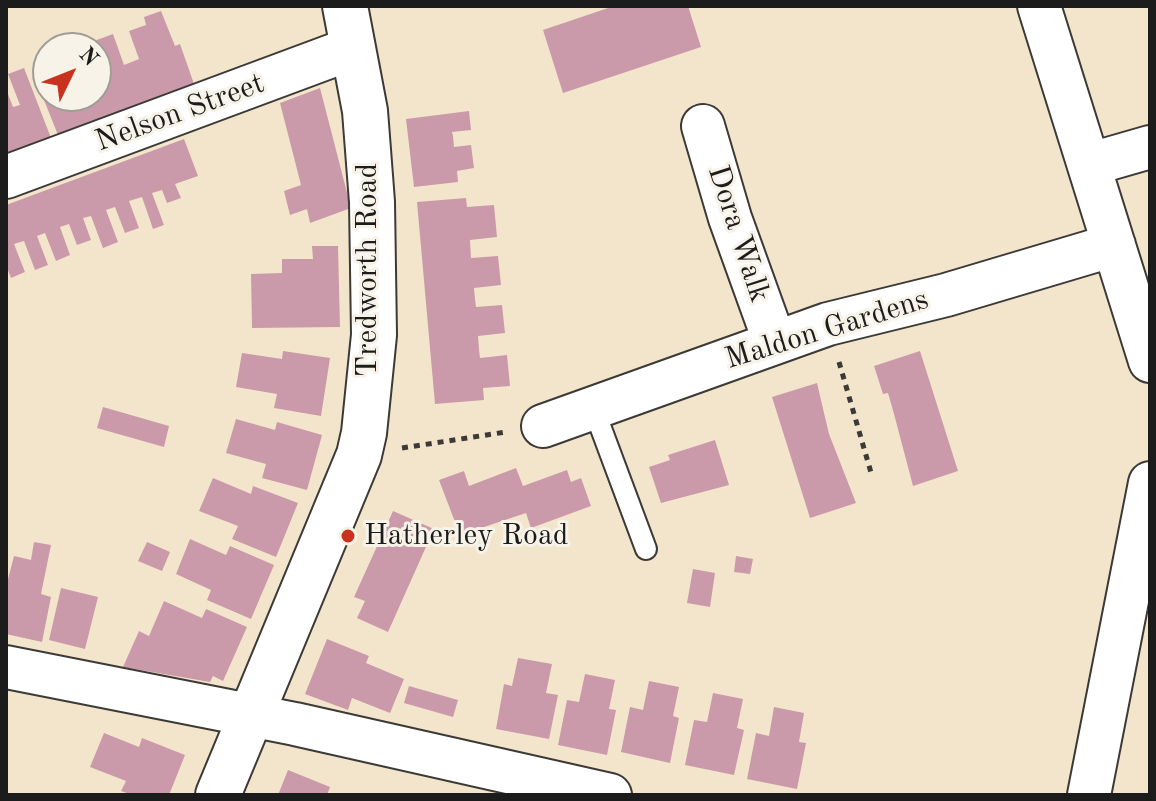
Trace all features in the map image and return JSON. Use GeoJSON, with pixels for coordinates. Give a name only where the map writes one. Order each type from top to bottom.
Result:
{"type":"FeatureCollection","features":[{"type":"Feature","properties":{"kind":"street","name":"Tredworth Road"},"geometry":{"type":"LineString","coordinates":[[218,795],[359,455],[374,335],[371,187],[365,111],[345,6]]}},
{"type":"Feature","properties":{"kind":"street"},"geometry":{"type":"LineString","coordinates":[[1039,6],[1091,164],[1150,361]]}},
{"type":"Feature","properties":{"kind":"street","name":"Nelson Street"},"geometry":{"type":"LineString","coordinates":[[6,177],[353,48]]}},
{"type":"Feature","properties":{"kind":"street","name":"Dora Walk"},"geometry":{"type":"LineString","coordinates":[[703,126],[730,218],[775,343]]}},
{"type":"Feature","properties":{"kind":"street"},"geometry":{"type":"LineString","coordinates":[[1091,164],[1150,147]]}},
{"type":"Feature","properties":{"kind":"street","name":"Maldon Gardens"},"geometry":{"type":"LineString","coordinates":[[543,426],[828,324],[946,295],[1114,245]]}},
{"type":"Feature","properties":{"kind":"street"},"geometry":{"type":"LineString","coordinates":[[1089,795],[1150,483]]}},
{"type":"Feature","properties":{"kind":"street"},"geometry":{"type":"LineString","coordinates":[[6,667],[249,716],[610,795]]}},
{"type":"Feature","properties":{"kind":"lane"},"geometry":{"type":"LineString","coordinates":[[593,407],[646,549]]}},
{"type":"Feature","properties":{"kind":"path"},"geometry":{"type":"LineString","coordinates":[[828,324],[872,476]]}},
{"type":"Feature","properties":{"kind":"path"},"geometry":{"type":"LineString","coordinates":[[359,455],[543,426]]}},
{"type":"Feature","properties":{"kind":"building"},"geometry":{"type":"Polygon","coordinates":[[[614,6],[688,6],[701,47],[563,93],[543,30],[614,6]]]}},
{"type":"Feature","properties":{"kind":"building"},"geometry":{"type":"Polygon","coordinates":[[[161,11],[175,46],[180,44],[194,84],[58,135],[49,112],[112,112],[112,34],[124,65],[139,59],[129,31],[146,25],[144,17],[161,11]]]}},
{"type":"Feature","properties":{"kind":"building"},"geometry":{"type":"Polygon","coordinates":[[[24,68],[32,89],[32,112],[41,112],[51,138],[6,155],[6,89],[13,107],[20,105],[8,74],[24,68]]]}},
{"type":"Feature","properties":{"kind":"building"},"geometry":{"type":"Polygon","coordinates":[[[320,88],[351,208],[310,223],[307,209],[290,215],[284,191],[301,185],[280,103],[320,88]]]}},
{"type":"Feature","properties":{"kind":"building"},"geometry":{"type":"Polygon","coordinates":[[[469,111],[471,130],[452,132],[454,147],[471,145],[474,168],[457,171],[458,182],[414,187],[406,119],[469,111]]]}},
{"type":"Feature","properties":{"kind":"building"},"geometry":{"type":"Polygon","coordinates":[[[184,139],[198,176],[175,184],[181,198],[167,203],[162,190],[152,193],[164,225],[153,229],[142,197],[129,201],[139,228],[125,233],[115,207],[106,210],[118,242],[103,248],[91,216],[83,218],[91,240],[77,245],[69,224],[60,227],[70,255],[56,261],[45,233],[37,236],[48,265],[35,270],[24,241],[14,244],[25,272],[11,278],[6,265],[6,205],[184,139]]]}},
{"type":"Feature","properties":{"kind":"building"},"geometry":{"type":"Polygon","coordinates":[[[466,198],[467,207],[494,205],[497,237],[470,240],[471,258],[498,256],[501,285],[474,288],[475,299],[476,307],[502,305],[505,333],[478,336],[479,349],[480,358],[507,355],[510,386],[483,388],[484,400],[435,404],[417,202],[466,198]]]}},
{"type":"Feature","properties":{"kind":"building"},"geometry":{"type":"Polygon","coordinates":[[[312,246],[338,246],[340,327],[252,328],[251,274],[282,273],[282,259],[313,259],[312,246]]]}},
{"type":"Feature","properties":{"kind":"building"},"geometry":{"type":"Polygon","coordinates":[[[283,351],[330,358],[321,416],[274,408],[277,394],[236,387],[242,353],[282,359],[283,351]]]}},
{"type":"Feature","properties":{"kind":"building"},"geometry":{"type":"Polygon","coordinates":[[[920,351],[958,471],[913,486],[888,393],[883,394],[874,366],[920,351]]]}},
{"type":"Feature","properties":{"kind":"building"},"geometry":{"type":"Polygon","coordinates":[[[817,383],[829,434],[856,503],[810,518],[772,397],[817,383]]]}},
{"type":"Feature","properties":{"kind":"building"},"geometry":{"type":"Polygon","coordinates":[[[103,407],[169,426],[164,447],[97,428],[103,407]]]}},
{"type":"Feature","properties":{"kind":"building"},"geometry":{"type":"Polygon","coordinates":[[[236,419],[275,430],[277,422],[322,435],[307,490],[262,478],[266,464],[226,453],[236,419]]]}},
{"type":"Feature","properties":{"kind":"building"},"geometry":{"type":"Polygon","coordinates":[[[715,440],[729,485],[661,503],[649,467],[670,460],[668,455],[715,440]]]}},
{"type":"Feature","properties":{"kind":"building"},"geometry":{"type":"Polygon","coordinates":[[[516,468],[523,486],[567,470],[571,482],[581,478],[591,506],[531,528],[526,513],[460,535],[439,480],[464,471],[469,486],[516,468]]]}},
{"type":"Feature","properties":{"kind":"building"},"geometry":{"type":"Polygon","coordinates":[[[213,478],[251,494],[253,486],[298,503],[276,557],[232,539],[238,526],[199,511],[213,478]]]}},
{"type":"Feature","properties":{"kind":"building"},"geometry":{"type":"Polygon","coordinates":[[[393,511],[434,529],[388,632],[357,618],[365,601],[354,597],[393,511]]]}},
{"type":"Feature","properties":{"kind":"building"},"geometry":{"type":"Polygon","coordinates":[[[190,539],[226,555],[230,546],[274,565],[251,619],[207,600],[211,590],[176,574],[190,539]]]}},
{"type":"Feature","properties":{"kind":"building"},"geometry":{"type":"Polygon","coordinates":[[[34,542],[51,545],[41,594],[51,597],[42,642],[6,634],[6,587],[14,556],[31,560],[34,542]]]}},
{"type":"Feature","properties":{"kind":"building"},"geometry":{"type":"Polygon","coordinates":[[[147,542],[170,552],[162,571],[138,561],[147,542]]]}},
{"type":"Feature","properties":{"kind":"building"},"geometry":{"type":"Polygon","coordinates":[[[736,556],[753,559],[750,574],[734,572],[736,556]]]}},
{"type":"Feature","properties":{"kind":"building"},"geometry":{"type":"Polygon","coordinates":[[[693,569],[715,573],[710,607],[687,603],[693,569]]]}},
{"type":"Feature","properties":{"kind":"building"},"geometry":{"type":"Polygon","coordinates":[[[61,588],[98,597],[85,649],[49,640],[61,588]]]}},
{"type":"Feature","properties":{"kind":"building"},"geometry":{"type":"Polygon","coordinates":[[[164,601],[202,618],[206,609],[247,627],[223,681],[213,676],[210,682],[123,667],[139,631],[149,636],[164,601]]]}},
{"type":"Feature","properties":{"kind":"building"},"geometry":{"type":"Polygon","coordinates":[[[327,639],[369,656],[366,663],[404,679],[390,713],[352,698],[348,710],[305,694],[327,639]]]}},
{"type":"Feature","properties":{"kind":"building"},"geometry":{"type":"Polygon","coordinates":[[[518,658],[552,664],[546,693],[558,695],[549,739],[496,729],[504,684],[512,686],[518,658]]]}},
{"type":"Feature","properties":{"kind":"building"},"geometry":{"type":"Polygon","coordinates":[[[585,674],[615,680],[609,709],[616,710],[607,755],[558,745],[567,700],[579,702],[585,674]]]}},
{"type":"Feature","properties":{"kind":"building"},"geometry":{"type":"Polygon","coordinates":[[[649,681],[679,687],[673,716],[679,718],[670,763],[621,752],[630,707],[643,710],[649,681]]]}},
{"type":"Feature","properties":{"kind":"building"},"geometry":{"type":"Polygon","coordinates":[[[409,686],[458,700],[453,717],[404,703],[409,686]]]}},
{"type":"Feature","properties":{"kind":"building"},"geometry":{"type":"Polygon","coordinates":[[[713,693],[743,699],[737,728],[744,730],[734,775],[685,765],[694,720],[707,722],[713,693]]]}},
{"type":"Feature","properties":{"kind":"building"},"geometry":{"type":"Polygon","coordinates":[[[774,707],[804,713],[799,742],[806,743],[797,789],[747,779],[756,733],[769,736],[774,707]]]}},
{"type":"Feature","properties":{"kind":"building"},"geometry":{"type":"Polygon","coordinates":[[[104,733],[139,747],[142,738],[185,755],[169,795],[132,795],[121,791],[126,781],[90,767],[104,733]]]}},
{"type":"Feature","properties":{"kind":"building"},"geometry":{"type":"Polygon","coordinates":[[[288,770],[330,787],[327,795],[278,795],[288,770]]]}},
{"type":"Feature","properties":{"kind":"place","name":"Hatherley Road"},"geometry":{"type":"Point","coordinates":[348,536]}}]}
